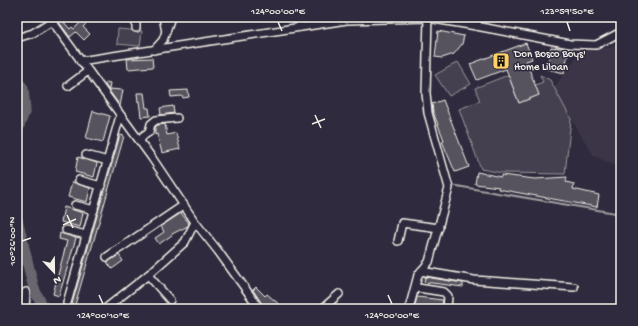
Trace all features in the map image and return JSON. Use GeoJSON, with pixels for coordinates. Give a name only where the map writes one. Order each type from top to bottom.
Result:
{"type":"FeatureCollection","features":[{"type":"Feature","properties":{"kind":"street"},"geometry":{"type":"LineString","coordinates":[[17,38],[32,33],[59,17]]}},
{"type":"Feature","properties":{"kind":"street"},"geometry":{"type":"LineString","coordinates":[[136,17],[136,28]]}},
{"type":"Feature","properties":{"kind":"street"},"geometry":{"type":"LineString","coordinates":[[163,17],[166,32]]}},
{"type":"Feature","properties":{"kind":"street"},"geometry":{"type":"LineString","coordinates":[[154,50],[163,40],[171,17]]}},
{"type":"Feature","properties":{"kind":"street"},"geometry":{"type":"LineString","coordinates":[[300,17],[300,27]]}},
{"type":"Feature","properties":{"kind":"street"},"geometry":{"type":"LineString","coordinates":[[476,26],[479,17]]}},
{"type":"Feature","properties":{"kind":"street"},"geometry":{"type":"LineString","coordinates":[[80,62],[300,27],[331,20],[431,18],[570,44],[596,45],[621,32]]}},
{"type":"Feature","properties":{"kind":"street"},"geometry":{"type":"LineString","coordinates":[[409,309],[418,275],[429,262],[449,188],[428,114],[426,93],[431,18]]}},
{"type":"Feature","properties":{"kind":"street"},"geometry":{"type":"LineString","coordinates":[[52,20],[80,62],[140,141],[195,222],[218,250],[260,309]]}},
{"type":"Feature","properties":{"kind":"street"},"geometry":{"type":"LineString","coordinates":[[68,86],[88,71]]}},
{"type":"Feature","properties":{"kind":"street"},"geometry":{"type":"LineString","coordinates":[[67,303],[120,116]]}},
{"type":"Feature","properties":{"kind":"street"},"geometry":{"type":"LineString","coordinates":[[140,141],[143,136],[149,132],[151,124],[156,120],[177,118]]}},
{"type":"Feature","properties":{"kind":"street"},"geometry":{"type":"LineString","coordinates":[[86,155],[108,161]]}},
{"type":"Feature","properties":{"kind":"street"},"geometry":{"type":"LineString","coordinates":[[79,180],[100,186]]}},
{"type":"Feature","properties":{"kind":"street"},"geometry":{"type":"LineString","coordinates":[[75,205],[94,210]]}},
{"type":"Feature","properties":{"kind":"street"},"geometry":{"type":"LineString","coordinates":[[108,257],[184,205]]}},
{"type":"Feature","properties":{"kind":"street"},"geometry":{"type":"LineString","coordinates":[[106,309],[148,275],[185,242],[195,222]]}},
{"type":"Feature","properties":{"kind":"street"},"geometry":{"type":"LineString","coordinates":[[398,241],[402,223],[438,228]]}},
{"type":"Feature","properties":{"kind":"street"},"geometry":{"type":"LineString","coordinates":[[66,230],[86,235]]}},
{"type":"Feature","properties":{"kind":"street"},"geometry":{"type":"LineString","coordinates":[[421,271],[474,280],[574,287]]}},
{"type":"Feature","properties":{"kind":"street"},"geometry":{"type":"LineString","coordinates":[[148,275],[170,300]]}},
{"type":"Feature","properties":{"kind":"street"},"geometry":{"type":"LineString","coordinates":[[415,289],[418,288],[444,292],[448,296],[447,309]]}},
{"type":"Feature","properties":{"kind":"street"},"geometry":{"type":"LineString","coordinates":[[25,309],[26,292]]}},
{"type":"Feature","properties":{"kind":"street"},"geometry":{"type":"LineString","coordinates":[[322,309],[338,294]]}},
{"type":"Feature","properties":{"kind":"shaded area"},"geometry":{"type":"Polygon","coordinates":[[[118,29],[142,31],[140,46],[117,44],[118,29]]]}},
{"type":"Feature","properties":{"kind":"shaded area"},"geometry":{"type":"Polygon","coordinates":[[[621,41],[621,169],[593,155],[553,89],[583,48],[609,48],[621,41]]]}},
{"type":"Feature","properties":{"kind":"shaded area"},"geometry":{"type":"Polygon","coordinates":[[[458,62],[471,84],[449,96],[435,75],[458,62]]]}},
{"type":"Feature","properties":{"kind":"shaded area"},"geometry":{"type":"Polygon","coordinates":[[[508,75],[519,103],[539,95],[535,85],[543,82],[540,75],[550,80],[571,119],[565,174],[502,173],[481,169],[459,109],[480,101],[475,88],[508,75]]]}},
{"type":"Feature","properties":{"kind":"building"},"geometry":{"type":"Polygon","coordinates":[[[81,17],[93,17],[83,27],[90,34],[84,40],[76,32],[70,37],[58,21],[61,19],[70,29],[72,27],[74,29],[84,19],[81,17]]]}},
{"type":"Feature","properties":{"kind":"building"},"geometry":{"type":"Polygon","coordinates":[[[438,31],[464,36],[462,44],[454,54],[442,58],[435,57],[438,31]]]}},
{"type":"Feature","properties":{"kind":"building"},"geometry":{"type":"Polygon","coordinates":[[[526,43],[532,59],[526,61],[539,95],[519,103],[506,69],[477,80],[470,64],[526,43]]]}},
{"type":"Feature","properties":{"kind":"building"},"geometry":{"type":"Polygon","coordinates":[[[551,47],[569,49],[564,73],[547,69],[551,47]]]}},
{"type":"Feature","properties":{"kind":"building"},"geometry":{"type":"Polygon","coordinates":[[[152,58],[153,67],[128,69],[127,59],[152,58]]]}},
{"type":"Feature","properties":{"kind":"building"},"geometry":{"type":"Polygon","coordinates":[[[106,82],[110,83],[109,89],[123,90],[120,106],[105,85],[106,82]]]}},
{"type":"Feature","properties":{"kind":"building"},"geometry":{"type":"Polygon","coordinates":[[[188,90],[189,97],[171,97],[170,91],[188,90]]]}},
{"type":"Feature","properties":{"kind":"building"},"geometry":{"type":"Polygon","coordinates":[[[137,93],[144,93],[146,108],[149,108],[150,116],[141,117],[137,93]]]}},
{"type":"Feature","properties":{"kind":"building"},"geometry":{"type":"Polygon","coordinates":[[[443,100],[469,167],[455,172],[442,141],[444,140],[433,112],[432,104],[443,100]]]}},
{"type":"Feature","properties":{"kind":"building"},"geometry":{"type":"Polygon","coordinates":[[[173,106],[174,113],[161,115],[160,108],[173,106]]]}},
{"type":"Feature","properties":{"kind":"building"},"geometry":{"type":"Polygon","coordinates":[[[93,111],[110,116],[103,142],[86,138],[93,111]]]}},
{"type":"Feature","properties":{"kind":"building"},"geometry":{"type":"Polygon","coordinates":[[[165,124],[167,135],[176,133],[180,149],[162,153],[157,134],[155,135],[155,127],[165,124]]]}},
{"type":"Feature","properties":{"kind":"building"},"geometry":{"type":"Polygon","coordinates":[[[120,135],[124,136],[75,305],[72,304],[120,135]]]}},
{"type":"Feature","properties":{"kind":"building"},"geometry":{"type":"Polygon","coordinates":[[[78,157],[97,163],[94,177],[75,172],[78,157]]]}},
{"type":"Feature","properties":{"kind":"building"},"geometry":{"type":"Polygon","coordinates":[[[477,172],[501,177],[501,175],[535,179],[567,177],[566,182],[574,184],[573,189],[599,195],[597,207],[498,189],[499,187],[475,184],[477,172]]]}},
{"type":"Feature","properties":{"kind":"building"},"geometry":{"type":"Polygon","coordinates":[[[72,182],[90,188],[87,202],[68,197],[72,182]]]}},
{"type":"Feature","properties":{"kind":"building"},"geometry":{"type":"Polygon","coordinates":[[[64,207],[83,213],[80,227],[61,222],[64,207]]]}},
{"type":"Feature","properties":{"kind":"building"},"geometry":{"type":"Polygon","coordinates":[[[181,213],[189,223],[188,226],[172,234],[159,244],[155,238],[164,232],[161,226],[181,213]]]}},
{"type":"Feature","properties":{"kind":"building"},"geometry":{"type":"Polygon","coordinates":[[[60,233],[76,238],[59,296],[53,294],[67,241],[59,239],[60,233]]]}},
{"type":"Feature","properties":{"kind":"building"},"geometry":{"type":"Polygon","coordinates":[[[119,255],[123,261],[112,269],[107,262],[119,255]]]}},
{"type":"Feature","properties":{"kind":"building"},"geometry":{"type":"Polygon","coordinates":[[[425,277],[463,283],[463,287],[424,282],[425,277]]]}},
{"type":"Feature","properties":{"kind":"building"},"geometry":{"type":"Polygon","coordinates":[[[256,287],[265,296],[267,294],[280,305],[276,309],[265,309],[253,290],[256,287]]]}},
{"type":"Feature","properties":{"kind":"building"},"geometry":{"type":"Polygon","coordinates":[[[417,297],[443,300],[442,309],[414,309],[417,297]]]}},
{"type":"Feature","properties":{"kind":"waterway"},"geometry":{"type":"LineString","coordinates":[[17,81],[23,88],[25,110],[17,131]]}},
{"type":"Feature","properties":{"kind":"waterway"},"geometry":{"type":"LineString","coordinates":[[451,185],[621,214]]}},
{"type":"Feature","properties":{"kind":"waterway"},"geometry":{"type":"LineString","coordinates":[[17,219],[34,289],[44,309]]}},
{"type":"Feature","properties":{"kind":"place","name":"Don Bosco Boys' Home Liloan"},"geometry":{"type":"Point","coordinates":[501,61]}}]}
